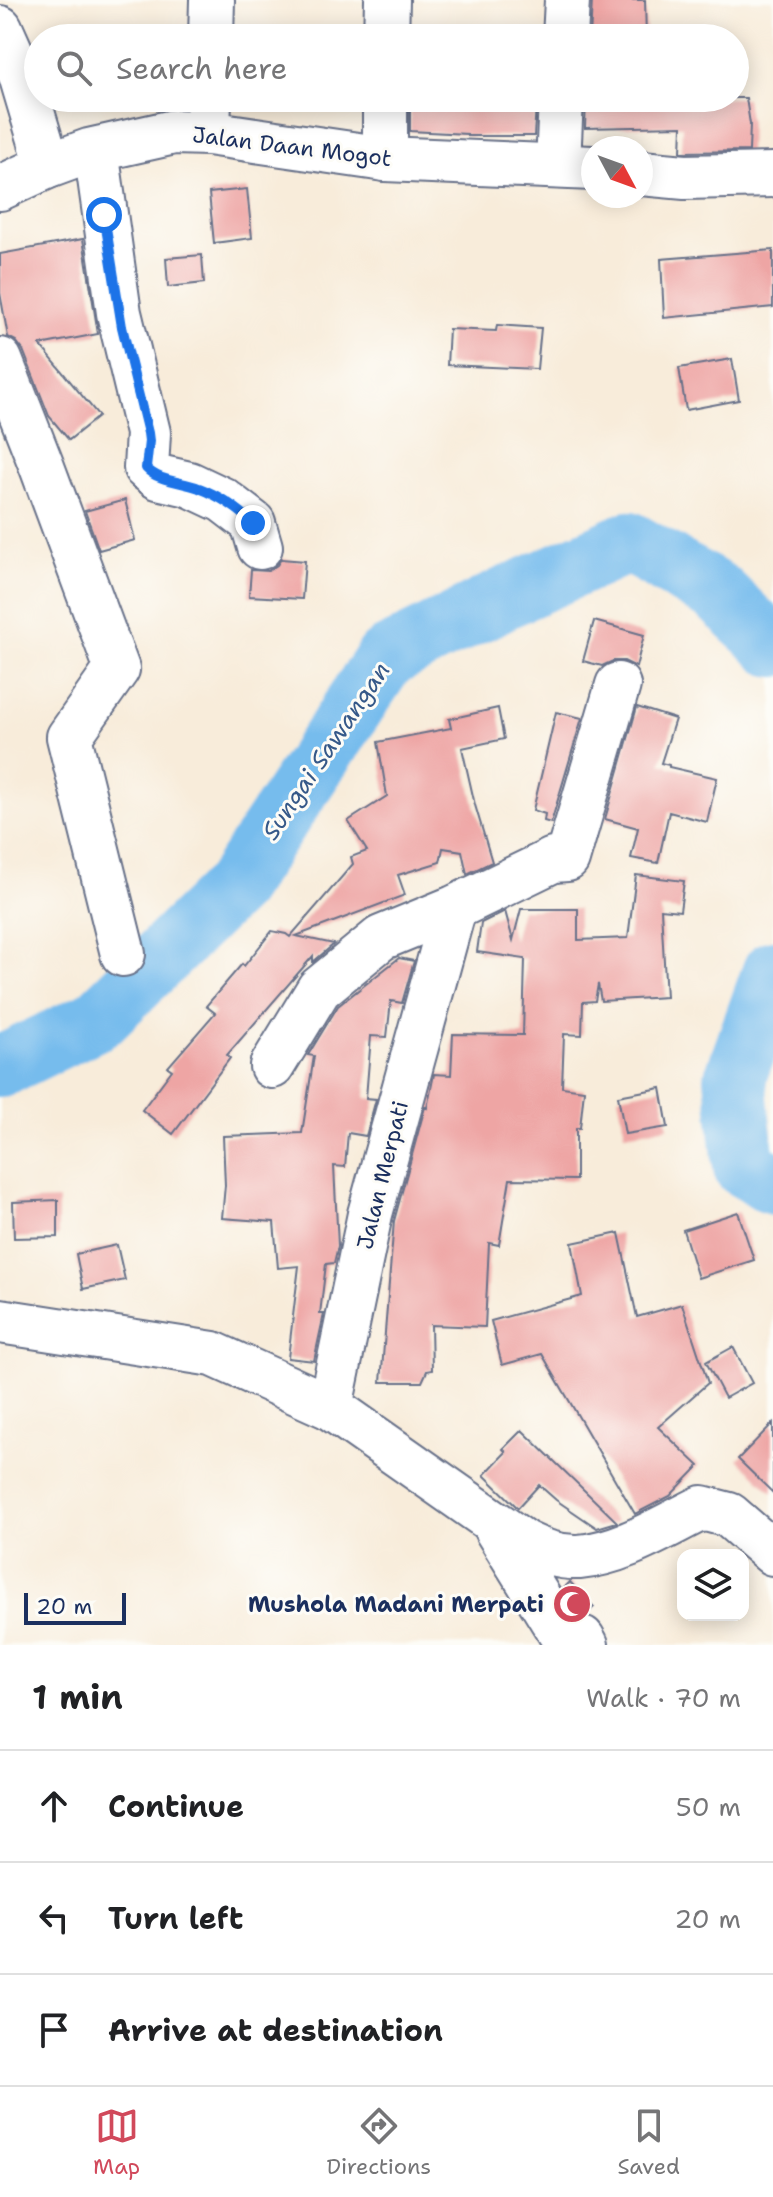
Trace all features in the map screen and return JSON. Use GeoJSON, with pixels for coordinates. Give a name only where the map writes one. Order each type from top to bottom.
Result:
{"type":"FeatureCollection","features":[{"type":"Feature","properties":{"kind":"street"},"geometry":{"type":"LineString","coordinates":[[211,24],[212,0]]}},
{"type":"Feature","properties":{"kind":"street"},"geometry":{"type":"LineString","coordinates":[[386,24],[387,0]]}},
{"type":"Feature","properties":{"kind":"street"},"geometry":{"type":"LineString","coordinates":[[566,24],[567,0]]}},
{"type":"Feature","properties":{"kind":"street"},"geometry":{"type":"LineString","coordinates":[[0,28],[24,85]]}},
{"type":"Feature","properties":{"kind":"street"},"geometry":{"type":"LineString","coordinates":[[32,112],[48,166]]}},
{"type":"Feature","properties":{"kind":"street"},"geometry":{"type":"LineString","coordinates":[[385,112],[385,159]]}},
{"type":"Feature","properties":{"kind":"street"},"geometry":{"type":"LineString","coordinates":[[564,112],[575,167]]}},
{"type":"Feature","properties":{"kind":"street","name":"Jalan Daan Mogot"},"geometry":{"type":"LineString","coordinates":[[0,188],[48,166],[96,150],[174,132],[209,115],[385,159],[575,167]]}},
{"type":"Feature","properties":{"kind":"street"},"geometry":{"type":"LineString","coordinates":[[96,150],[119,313],[148,433],[146,468],[158,477],[203,489],[223,500],[253,523],[260,547]]}},
{"type":"Feature","properties":{"kind":"street"},"geometry":{"type":"LineString","coordinates":[[653,174],[685,177],[773,175]]}},
{"type":"Feature","properties":{"kind":"street"},"geometry":{"type":"LineString","coordinates":[[0,360],[117,669],[69,737],[123,954]]}},
{"type":"Feature","properties":{"kind":"street"},"geometry":{"type":"LineString","coordinates":[[272,1066],[319,989],[381,938],[454,908],[553,860],[567,859],[618,685]]}},
{"type":"Feature","properties":{"kind":"street","name":"Jalan Merpati"},"geometry":{"type":"LineString","coordinates":[[330,1407],[370,1214],[454,908]]}},
{"type":"Feature","properties":{"kind":"street"},"geometry":{"type":"LineString","coordinates":[[0,1321],[213,1354],[330,1407],[490,1520],[524,1543],[544,1552],[577,1557],[623,1547],[702,1508],[729,1515],[773,1553]]}},
{"type":"Feature","properties":{"kind":"street"},"geometry":{"type":"LineString","coordinates":[[490,1520],[564,1639],[582,1638],[586,1645]]}},
{"type":"Feature","properties":{"kind":"building"},"geometry":{"type":"Polygon","coordinates":[[[592,0],[645,0],[646,24],[591,24],[592,0]]]}},
{"type":"Feature","properties":{"kind":"building"},"geometry":{"type":"Polygon","coordinates":[[[410,112],[536,112],[534,136],[467,136],[410,131],[410,112]]]}},
{"type":"Feature","properties":{"kind":"building"},"geometry":{"type":"Polygon","coordinates":[[[586,112],[748,112],[749,151],[681,152],[682,126],[585,128],[586,112]]]}},
{"type":"Feature","properties":{"kind":"building"},"geometry":{"type":"Polygon","coordinates":[[[247,189],[252,238],[214,243],[209,193],[247,189]]]}},
{"type":"Feature","properties":{"kind":"building"},"geometry":{"type":"Polygon","coordinates":[[[83,239],[98,334],[40,345],[99,416],[69,440],[49,416],[23,350],[8,337],[0,293],[0,254],[83,239]]]}},
{"type":"Feature","properties":{"kind":"building"},"geometry":{"type":"Polygon","coordinates":[[[773,250],[773,307],[664,318],[661,259],[773,250]]]}},
{"type":"Feature","properties":{"kind":"building"},"geometry":{"type":"Polygon","coordinates":[[[202,255],[204,283],[168,287],[166,258],[202,255]]]}},
{"type":"Feature","properties":{"kind":"building"},"geometry":{"type":"Polygon","coordinates":[[[497,325],[541,328],[537,369],[447,365],[449,329],[496,331],[497,325]]]}},
{"type":"Feature","properties":{"kind":"building"},"geometry":{"type":"Polygon","coordinates":[[[732,359],[739,400],[686,410],[679,368],[732,359]]]}},
{"type":"Feature","properties":{"kind":"building"},"geometry":{"type":"Polygon","coordinates":[[[125,500],[135,540],[99,550],[85,511],[125,500]]]}},
{"type":"Feature","properties":{"kind":"building"},"geometry":{"type":"Polygon","coordinates":[[[281,559],[305,561],[302,599],[249,596],[251,570],[268,571],[281,559]]]}},
{"type":"Feature","properties":{"kind":"building"},"geometry":{"type":"Polygon","coordinates":[[[594,621],[644,635],[636,667],[624,661],[613,661],[602,666],[583,661],[594,621]]]}},
{"type":"Feature","properties":{"kind":"building"},"geometry":{"type":"Polygon","coordinates":[[[637,707],[675,719],[661,763],[717,778],[707,822],[669,812],[658,863],[631,858],[638,828],[605,819],[637,707]]]}},
{"type":"Feature","properties":{"kind":"building"},"geometry":{"type":"Polygon","coordinates":[[[498,708],[504,739],[462,748],[492,862],[467,874],[462,851],[443,848],[440,862],[398,875],[405,895],[296,936],[334,944],[313,962],[313,956],[227,1055],[230,1058],[173,1134],[142,1110],[172,1070],[168,1067],[215,1013],[206,1006],[242,964],[244,966],[272,931],[290,937],[353,864],[351,857],[367,851],[348,821],[387,796],[378,742],[451,728],[449,719],[498,708]]]}},
{"type":"Feature","properties":{"kind":"building"},"geometry":{"type":"Polygon","coordinates":[[[556,712],[582,718],[551,823],[544,821],[545,814],[533,810],[556,712]]]}},
{"type":"Feature","properties":{"kind":"building"},"geometry":{"type":"Polygon","coordinates":[[[636,875],[684,881],[680,911],[661,909],[666,997],[601,1001],[598,984],[595,1001],[583,1002],[582,1035],[564,1034],[562,1087],[584,1090],[580,1128],[576,1128],[576,1180],[510,1179],[499,1245],[489,1243],[485,1327],[431,1325],[432,1370],[427,1371],[422,1382],[381,1382],[394,1221],[434,1074],[451,1075],[453,1034],[523,1035],[525,959],[477,952],[481,923],[505,911],[513,940],[521,909],[578,909],[578,940],[628,938],[636,875]]]}},
{"type":"Feature","properties":{"kind":"building"},"geometry":{"type":"Polygon","coordinates":[[[399,958],[414,961],[402,1003],[391,1001],[387,1037],[371,1036],[366,1098],[376,1099],[366,1136],[348,1133],[345,1167],[334,1166],[338,1246],[334,1263],[326,1264],[320,1314],[324,1314],[314,1361],[288,1358],[299,1266],[278,1268],[274,1222],[222,1218],[225,1185],[223,1136],[302,1133],[314,1056],[308,1055],[338,1006],[399,958]]]}},
{"type":"Feature","properties":{"kind":"building"},"geometry":{"type":"Polygon","coordinates":[[[661,1088],[668,1127],[625,1134],[618,1096],[661,1088]]]}},
{"type":"Feature","properties":{"kind":"building"},"geometry":{"type":"Polygon","coordinates":[[[58,1200],[58,1237],[14,1238],[13,1202],[58,1200]]]}},
{"type":"Feature","properties":{"kind":"building"},"geometry":{"type":"Polygon","coordinates":[[[738,1212],[754,1260],[698,1278],[683,1230],[738,1212]]]}},
{"type":"Feature","properties":{"kind":"building"},"geometry":{"type":"Polygon","coordinates":[[[619,1233],[637,1317],[682,1304],[708,1383],[658,1427],[699,1466],[670,1496],[635,1514],[542,1354],[502,1365],[491,1321],[582,1296],[572,1243],[619,1233]]]}},
{"type":"Feature","properties":{"kind":"building"},"geometry":{"type":"Polygon","coordinates":[[[117,1245],[125,1280],[83,1289],[76,1254],[117,1245]]]}},
{"type":"Feature","properties":{"kind":"building"},"geometry":{"type":"Polygon","coordinates":[[[733,1347],[752,1383],[725,1398],[706,1362],[733,1347]]]}},
{"type":"Feature","properties":{"kind":"building"},"geometry":{"type":"Polygon","coordinates":[[[773,1423],[773,1493],[738,1459],[773,1423]]]}},
{"type":"Feature","properties":{"kind":"building"},"geometry":{"type":"Polygon","coordinates":[[[522,1430],[617,1522],[597,1528],[539,1485],[518,1508],[484,1475],[522,1430]]]}},
{"type":"Feature","properties":{"kind":"building"},"geometry":{"type":"Polygon","coordinates":[[[570,1582],[594,1607],[587,1614],[577,1613],[563,1589],[570,1582]]]}},
{"type":"Feature","properties":{"kind":"waterway","name":"Sungai Sawangan"},"geometry":{"type":"LineString","coordinates":[[0,1067],[98,1019],[234,886],[386,658],[505,598],[629,542],[718,593],[773,646]]}},
{"type":"Feature","properties":{"kind":"waterway","name":"Sungai Sawangan"},"geometry":{"type":"LineString","coordinates":[[773,971],[735,1078],[744,1167],[773,1184]]}},
{"type":"Feature","properties":{"kind":"place","name":"Mushola Madani Merpati"},"geometry":{"type":"Point","coordinates":[572,1604]}},
{"type":"Feature","properties":{"kind":"route"},"geometry":{"type":"LineString","coordinates":[[104,215],[122,327],[148,433],[146,468],[158,477],[189,484],[213,494],[253,523]]}}]}
